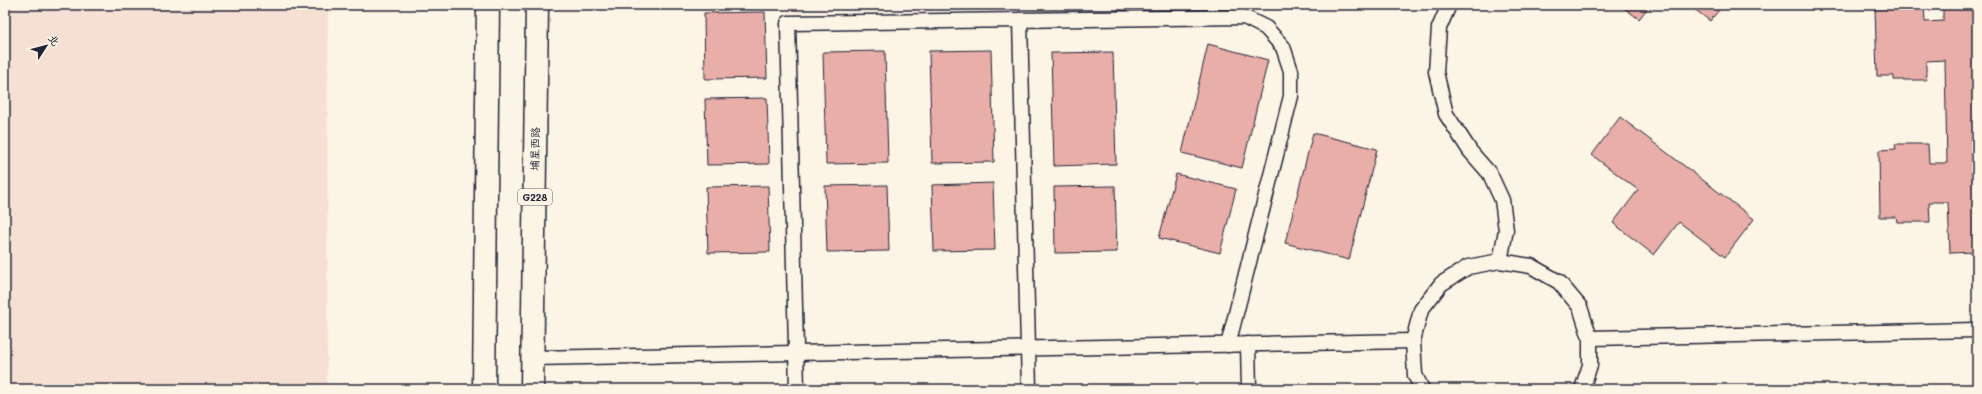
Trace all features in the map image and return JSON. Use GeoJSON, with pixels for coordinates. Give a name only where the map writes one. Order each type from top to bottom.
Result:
{"type":"FeatureCollection","features":[{"type":"Feature","properties":{"kind":"highway"},"geometry":{"type":"LineString","coordinates":[[484,389],[488,5]]}},
{"type":"Feature","properties":{"kind":"highway","name":"埔星西路"},"geometry":{"type":"LineString","coordinates":[[532,389],[537,5]]}},
{"type":"Feature","properties":{"kind":"lane"},"geometry":{"type":"LineString","coordinates":[[1449,5],[1439,28],[1436,72],[1446,114],[1470,151],[1490,174],[1502,200],[1506,230],[1500,261]]}},
{"type":"Feature","properties":{"kind":"lane"},"geometry":{"type":"LineString","coordinates":[[797,389],[788,23],[1244,17],[1266,28],[1283,47],[1291,71],[1291,96],[1228,345]]}},
{"type":"Feature","properties":{"kind":"lane"},"geometry":{"type":"LineString","coordinates":[[1020,20],[1029,389]]}},
{"type":"Feature","properties":{"kind":"lane"},"geometry":{"type":"LineString","coordinates":[[1422,389],[1415,374],[1413,341],[1421,310],[1441,284],[1468,267],[1500,261],[1531,266],[1559,282],[1580,307],[1590,338],[1590,365],[1582,389]]}},
{"type":"Feature","properties":{"kind":"lane"},"geometry":{"type":"LineString","coordinates":[[1590,338],[1977,330]]}},
{"type":"Feature","properties":{"kind":"lane"},"geometry":{"type":"LineString","coordinates":[[533,358],[1413,341]]}},
{"type":"Feature","properties":{"kind":"lane"},"geometry":{"type":"LineString","coordinates":[[1248,344],[1249,389]]}},
{"type":"Feature","properties":{"kind":"shaded area"},"geometry":{"type":"Polygon","coordinates":[[[5,5],[328,5],[327,389],[5,389],[5,5]]]}},
{"type":"Feature","properties":{"kind":"building"},"geometry":{"type":"Polygon","coordinates":[[[1620,5],[1650,5],[1639,19],[1620,5]]]}},
{"type":"Feature","properties":{"kind":"building"},"geometry":{"type":"Polygon","coordinates":[[[1689,5],[1723,5],[1710,21],[1689,5]]]}},
{"type":"Feature","properties":{"kind":"building"},"geometry":{"type":"Polygon","coordinates":[[[1891,5],[1924,5],[1925,22],[1943,21],[1943,5],[1977,5],[1977,252],[1950,253],[1948,202],[1929,202],[1930,222],[1897,222],[1896,217],[1880,217],[1879,150],[1896,149],[1895,144],[1928,144],[1929,163],[1947,163],[1945,60],[1926,61],[1926,80],[1894,80],[1894,76],[1877,76],[1875,8],[1892,8],[1891,5]]]}},
{"type":"Feature","properties":{"kind":"building"},"geometry":{"type":"Polygon","coordinates":[[[765,12],[767,78],[705,79],[704,13],[765,12]]]}},
{"type":"Feature","properties":{"kind":"building"},"geometry":{"type":"Polygon","coordinates":[[[1208,44],[1268,60],[1242,168],[1182,153],[1208,44]]]}},
{"type":"Feature","properties":{"kind":"building"},"geometry":{"type":"Polygon","coordinates":[[[991,50],[994,162],[932,163],[929,51],[991,50]]]}},
{"type":"Feature","properties":{"kind":"building"},"geometry":{"type":"Polygon","coordinates":[[[885,51],[888,163],[826,164],[823,52],[885,51]]]}},
{"type":"Feature","properties":{"kind":"building"},"geometry":{"type":"Polygon","coordinates":[[[1113,52],[1116,164],[1054,166],[1051,53],[1113,52]]]}},
{"type":"Feature","properties":{"kind":"building"},"geometry":{"type":"Polygon","coordinates":[[[767,98],[769,164],[707,165],[705,99],[767,98]]]}},
{"type":"Feature","properties":{"kind":"building"},"geometry":{"type":"Polygon","coordinates":[[[1620,117],[1754,219],[1725,257],[1679,222],[1654,255],[1613,223],[1638,190],[1592,155],[1620,117]]]}},
{"type":"Feature","properties":{"kind":"building"},"geometry":{"type":"Polygon","coordinates":[[[1313,133],[1377,149],[1349,260],[1285,243],[1313,133]]]}},
{"type":"Feature","properties":{"kind":"building"},"geometry":{"type":"Polygon","coordinates":[[[1176,174],[1236,189],[1220,253],[1159,238],[1176,174]]]}},
{"type":"Feature","properties":{"kind":"building"},"geometry":{"type":"Polygon","coordinates":[[[993,183],[995,250],[934,251],[932,185],[993,183]]]}},
{"type":"Feature","properties":{"kind":"building"},"geometry":{"type":"Polygon","coordinates":[[[887,185],[889,251],[827,252],[825,186],[887,185]]]}},
{"type":"Feature","properties":{"kind":"building"},"geometry":{"type":"Polygon","coordinates":[[[768,186],[770,252],[708,253],[706,187],[768,186]]]}},
{"type":"Feature","properties":{"kind":"building"},"geometry":{"type":"Polygon","coordinates":[[[1115,186],[1117,252],[1055,253],[1054,187],[1115,186]]]}}]}
